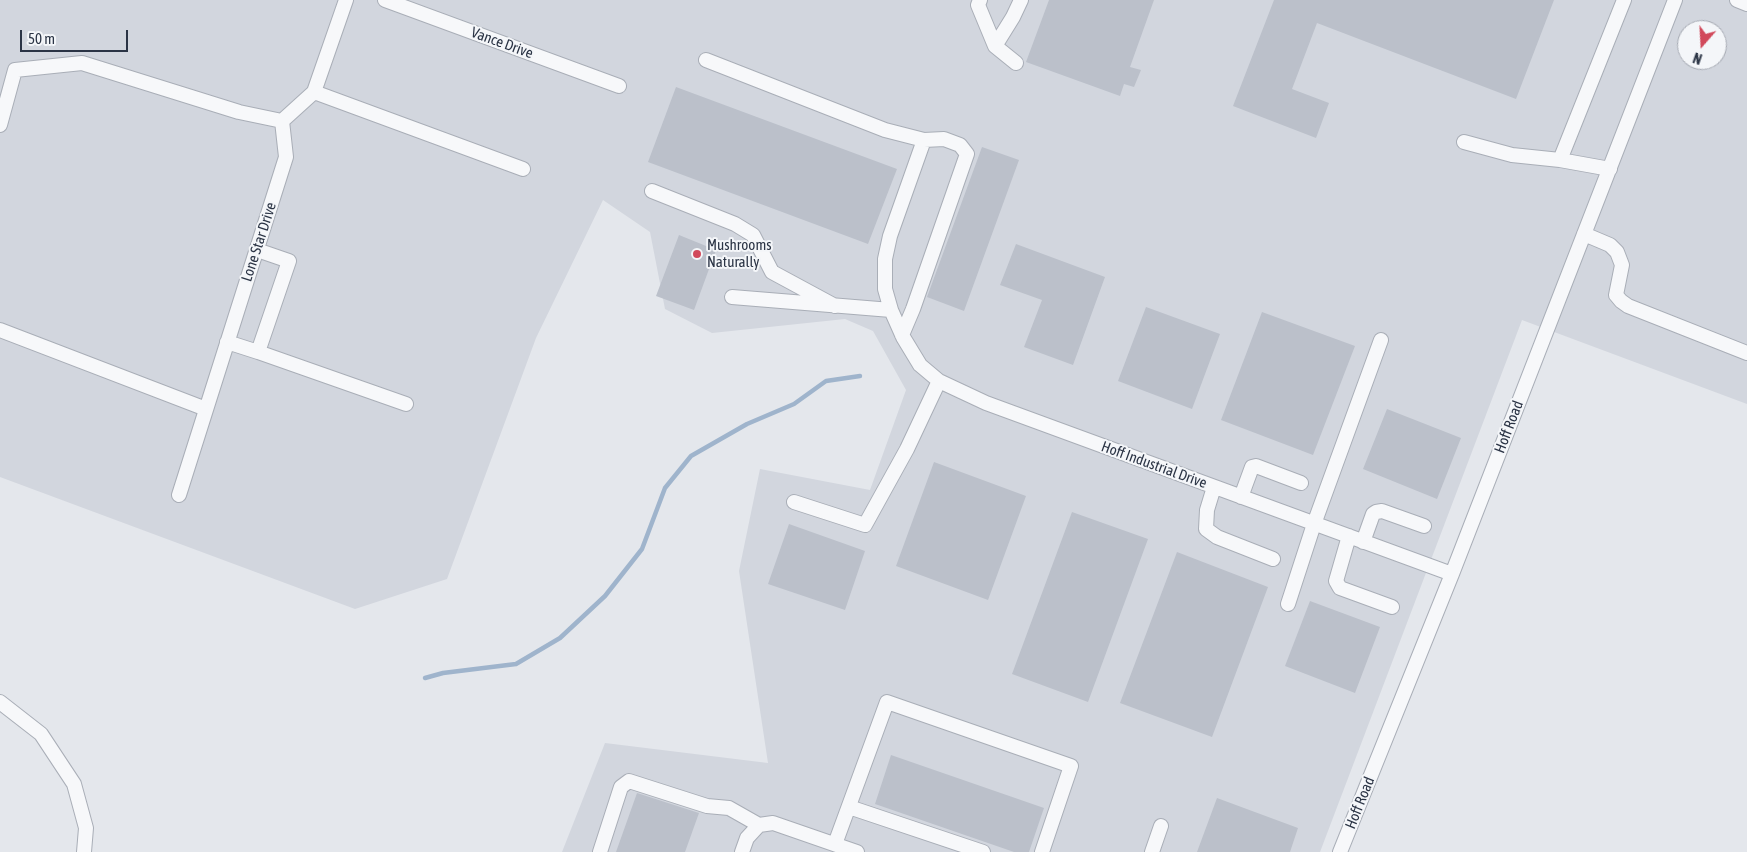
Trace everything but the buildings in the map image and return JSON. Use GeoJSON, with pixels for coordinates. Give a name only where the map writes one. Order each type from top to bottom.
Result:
{"type":"FeatureCollection","features":[{"type":"Feature","properties":{"kind":"street"},"geometry":{"type":"LineString","coordinates":[[0,124],[15,70],[82,62],[239,112],[282,122],[314,92],[346,0]]}},
{"type":"Feature","properties":{"kind":"street","name":"Vance Drive"},"geometry":{"type":"LineString","coordinates":[[386,0],[619,86]]}},
{"type":"Feature","properties":{"kind":"street"},"geometry":{"type":"LineString","coordinates":[[995,46],[1022,0]]}},
{"type":"Feature","properties":{"kind":"street"},"geometry":{"type":"LineString","coordinates":[[1560,160],[1624,0]]}},
{"type":"Feature","properties":{"kind":"street","name":"Hoff Road"},"geometry":{"type":"LineString","coordinates":[[1340,852],[1452,574],[1676,0]]}},
{"type":"Feature","properties":{"kind":"street"},"geometry":{"type":"LineString","coordinates":[[1737,0],[1747,4]]}},
{"type":"Feature","properties":{"kind":"street"},"geometry":{"type":"LineString","coordinates":[[979,2],[995,46],[1016,63]]}},
{"type":"Feature","properties":{"kind":"street"},"geometry":{"type":"LineString","coordinates":[[706,60],[885,130],[924,140],[944,139],[960,145],[967,154],[913,309],[902,335]]}},
{"type":"Feature","properties":{"kind":"street"},"geometry":{"type":"LineString","coordinates":[[314,92],[523,169]]}},
{"type":"Feature","properties":{"kind":"street","name":"Lone Star Drive"},"geometry":{"type":"LineString","coordinates":[[179,496],[286,157],[282,122]]}},
{"type":"Feature","properties":{"kind":"street","name":"Hoff Industrial Drive"},"geometry":{"type":"LineString","coordinates":[[924,140],[890,236],[884,259],[886,289],[891,310],[902,335],[920,365],[939,381],[986,403],[1452,574]]}},
{"type":"Feature","properties":{"kind":"street"},"geometry":{"type":"LineString","coordinates":[[1464,142],[1512,155],[1560,160],[1610,169]]}},
{"type":"Feature","properties":{"kind":"street"},"geometry":{"type":"LineString","coordinates":[[652,191],[741,227],[753,235],[772,272],[835,306]]}},
{"type":"Feature","properties":{"kind":"street"},"geometry":{"type":"LineString","coordinates":[[1584,234],[1610,246],[1617,252],[1622,265],[1616,295],[1628,306],[1747,353]]}},
{"type":"Feature","properties":{"kind":"street"},"geometry":{"type":"LineString","coordinates":[[257,250],[289,261],[258,352]]}},
{"type":"Feature","properties":{"kind":"street"},"geometry":{"type":"LineString","coordinates":[[732,297],[891,310]]}},
{"type":"Feature","properties":{"kind":"street"},"geometry":{"type":"LineString","coordinates":[[0,330],[206,409]]}},
{"type":"Feature","properties":{"kind":"street"},"geometry":{"type":"LineString","coordinates":[[1288,604],[1314,524],[1380,340]]}},
{"type":"Feature","properties":{"kind":"street"},"geometry":{"type":"LineString","coordinates":[[227,342],[406,404]]}},
{"type":"Feature","properties":{"kind":"street"},"geometry":{"type":"LineString","coordinates":[[794,502],[865,525],[907,449],[939,381]]}},
{"type":"Feature","properties":{"kind":"street"},"geometry":{"type":"LineString","coordinates":[[1241,497],[1252,468],[1256,466],[1301,483]]}},
{"type":"Feature","properties":{"kind":"street"},"geometry":{"type":"LineString","coordinates":[[1214,487],[1207,510],[1206,528],[1217,537],[1273,559]]}},
{"type":"Feature","properties":{"kind":"street"},"geometry":{"type":"LineString","coordinates":[[1363,542],[1376,512],[1382,511],[1424,526]]}},
{"type":"Feature","properties":{"kind":"street"},"geometry":{"type":"LineString","coordinates":[[1348,536],[1336,581],[1340,588],[1392,607]]}},
{"type":"Feature","properties":{"kind":"street"},"geometry":{"type":"LineString","coordinates":[[0,702],[41,734],[74,784],[86,828],[84,852]]}},
{"type":"Feature","properties":{"kind":"street"},"geometry":{"type":"LineString","coordinates":[[835,844],[887,702],[1070,766],[1042,852]]}},
{"type":"Feature","properties":{"kind":"street"},"geometry":{"type":"LineString","coordinates":[[600,852],[621,787],[629,781],[707,806],[729,808],[759,824],[774,823],[857,852]]}},
{"type":"Feature","properties":{"kind":"street"},"geometry":{"type":"LineString","coordinates":[[848,807],[983,852]]}},
{"type":"Feature","properties":{"kind":"street"},"geometry":{"type":"LineString","coordinates":[[742,852],[747,838],[759,824]]}},
{"type":"Feature","properties":{"kind":"street"},"geometry":{"type":"LineString","coordinates":[[1152,852],[1161,826]]}},
{"type":"Feature","properties":{"kind":"shaded area"},"geometry":{"type":"Polygon","coordinates":[[[0,0],[1747,0],[1747,404],[1522,320],[1320,852],[562,852],[605,743],[768,763],[739,571],[760,469],[870,490],[906,390],[873,331],[845,319],[712,333],[665,309],[650,232],[603,200],[536,338],[447,579],[355,609],[0,477],[0,0]]]}},
{"type":"Feature","properties":{"kind":"waterway"},"geometry":{"type":"LineString","coordinates":[[425,678],[443,673],[516,664],[560,638],[605,596],[642,549],[665,488],[691,456],[747,424],[794,404],[826,381],[860,376]]}},
{"type":"Feature","properties":{"kind":"place","name":"Mushrooms Naturally"},"geometry":{"type":"Point","coordinates":[697,254]}}]}
